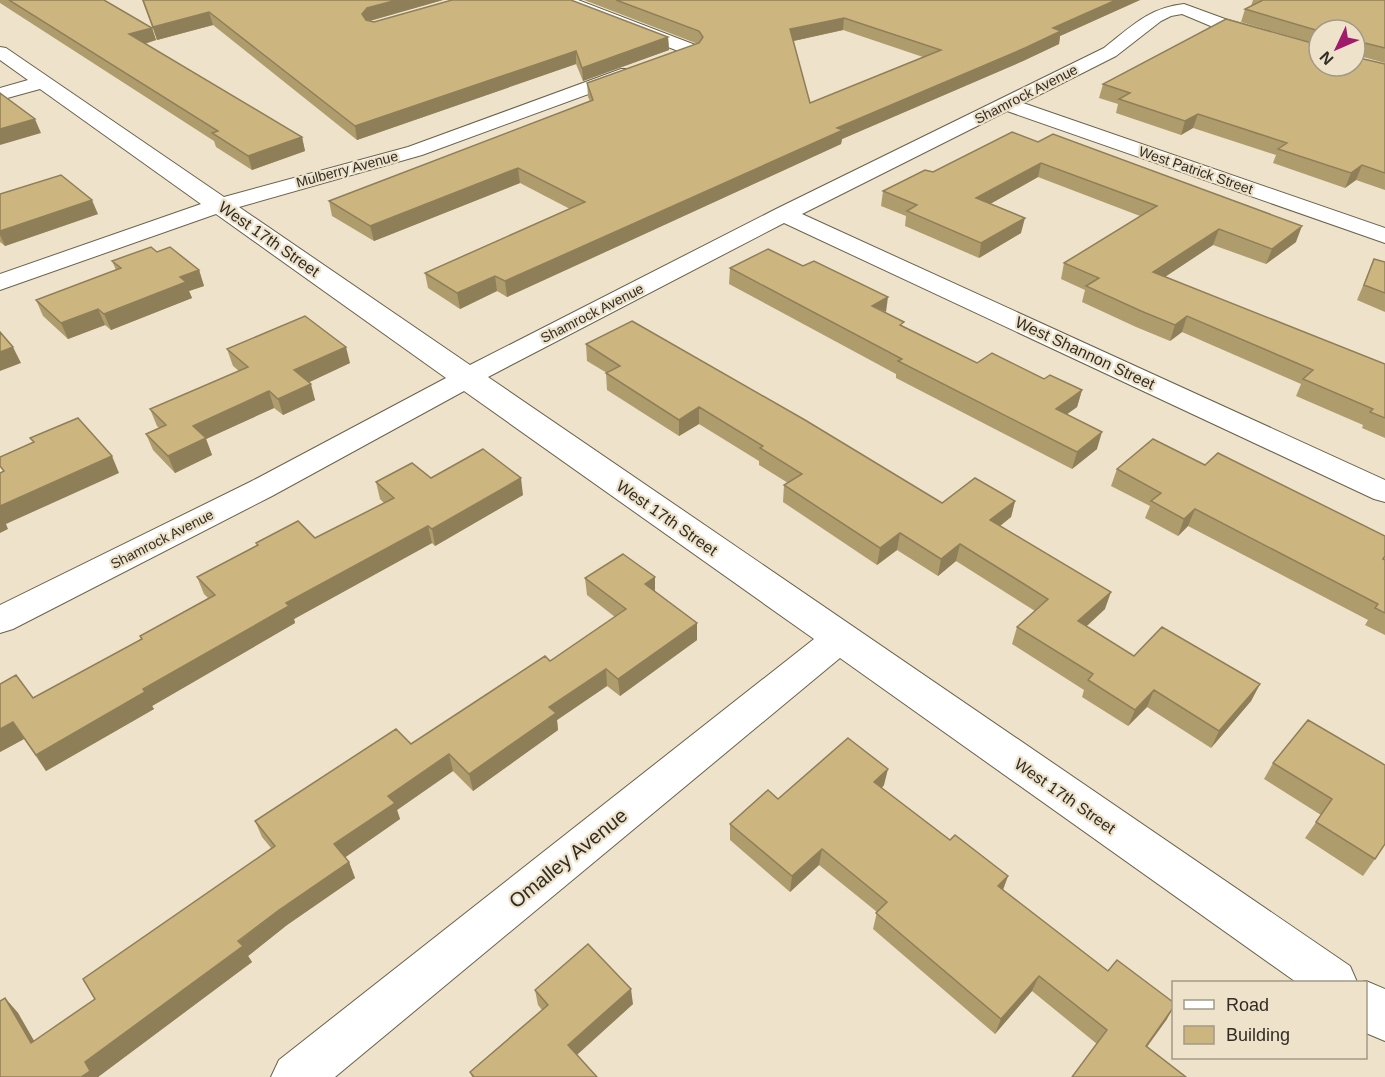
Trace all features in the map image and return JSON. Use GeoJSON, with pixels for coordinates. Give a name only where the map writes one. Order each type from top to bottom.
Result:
{"type":"FeatureCollection","features":[{"type":"Feature","properties":{"kind":"street","name":"Mulberry Avenue"},"geometry":{"type":"LineString","coordinates":[[0,282],[219,205],[415,151],[692,50],[563,0]]}},
{"type":"Feature","properties":{"kind":"street","name":"Shamrock Avenue"},"geometry":{"type":"LineString","coordinates":[[0,620],[261,489],[410,411],[467,377],[784,214],[1110,52],[1155,17],[1167,11],[1184,9],[1219,23],[1307,49]]}},
{"type":"Feature","properties":{"kind":"street","name":"West 17th Street"},"geometry":{"type":"LineString","coordinates":[[0,52],[1333,981]]}},
{"type":"Feature","properties":{"kind":"street"},"geometry":{"type":"LineString","coordinates":[[0,94],[43,82]]}},
{"type":"Feature","properties":{"kind":"street","name":"West Patrick Street"},"geometry":{"type":"LineString","coordinates":[[1007,104],[1385,236]]}},
{"type":"Feature","properties":{"kind":"street","name":"West Shannon Street"},"geometry":{"type":"LineString","coordinates":[[784,214],[1385,492]]}},
{"type":"Feature","properties":{"kind":"street","name":"Omalley Avenue"},"geometry":{"type":"LineString","coordinates":[[296,1077],[839,639]]}},
{"type":"Feature","properties":{"kind":"street"},"geometry":{"type":"LineString","coordinates":[[1367,1005],[1385,1018]]}},
{"type":"Feature","properties":{"kind":"building"},"geometry":{"type":"Polygon","coordinates":[[[9,0],[104,0],[152,28],[129,34],[302,137],[248,156],[212,133],[218,131],[9,0]]]}},
{"type":"Feature","properties":{"kind":"building"},"geometry":{"type":"Polygon","coordinates":[[[143,0],[397,0],[367,8],[362,14],[366,20],[374,22],[452,0],[571,0],[668,37],[582,68],[576,51],[355,126],[209,12],[153,27],[143,0]]]}},
{"type":"Feature","properties":{"kind":"building"},"geometry":{"type":"Polygon","coordinates":[[[616,0],[1116,0],[1053,28],[1061,31],[1025,48],[837,128],[843,130],[505,281],[495,276],[457,293],[425,273],[585,202],[518,168],[370,226],[329,201],[593,100],[587,83],[699,43],[703,37],[699,31],[616,0]],[[844,18],[790,29],[810,103],[941,50],[844,18]]]}},
{"type":"Feature","properties":{"kind":"building"},"geometry":{"type":"Polygon","coordinates":[[[1263,0],[1385,0],[1385,48],[1367,44],[1367,18],[1307,18],[1307,27],[1245,9],[1263,0]]]}},
{"type":"Feature","properties":{"kind":"building"},"geometry":{"type":"Polygon","coordinates":[[[1226,19],[1307,42],[1307,78],[1367,78],[1367,60],[1385,64],[1385,173],[1362,165],[1351,173],[1278,149],[1287,143],[1198,114],[1185,121],[1119,99],[1130,93],[1103,84],[1226,19]]]}},
{"type":"Feature","properties":{"kind":"building"},"geometry":{"type":"Polygon","coordinates":[[[0,93],[35,119],[0,129],[0,93]]]}},
{"type":"Feature","properties":{"kind":"building"},"geometry":{"type":"Polygon","coordinates":[[[1012,132],[1038,142],[1053,134],[1302,226],[1272,249],[1219,229],[1153,272],[1385,364],[1385,418],[1370,412],[1373,409],[1303,379],[1313,370],[1187,316],[1175,325],[1141,311],[1086,286],[1099,278],[1064,263],[1157,206],[1041,163],[976,198],[1025,218],[981,243],[907,211],[917,205],[883,191],[925,170],[933,172],[1012,132]]]}},
{"type":"Feature","properties":{"kind":"building"},"geometry":{"type":"Polygon","coordinates":[[[61,175],[92,200],[0,231],[0,194],[61,175]]]}},
{"type":"Feature","properties":{"kind":"building"},"geometry":{"type":"Polygon","coordinates":[[[151,247],[157,252],[170,247],[199,270],[180,277],[186,282],[104,314],[98,309],[61,323],[36,300],[121,268],[112,261],[151,247]]]}},
{"type":"Feature","properties":{"kind":"building"},"geometry":{"type":"Polygon","coordinates":[[[768,249],[803,266],[814,261],[888,297],[872,306],[904,322],[900,325],[977,363],[992,353],[1044,379],[1050,375],[1082,390],[1056,409],[1102,432],[1077,452],[898,361],[902,359],[730,268],[768,249]]]}},
{"type":"Feature","properties":{"kind":"building"},"geometry":{"type":"Polygon","coordinates":[[[1374,259],[1385,262],[1385,293],[1364,285],[1374,259]]]}},
{"type":"Feature","properties":{"kind":"building"},"geometry":{"type":"Polygon","coordinates":[[[305,316],[346,347],[294,370],[311,384],[278,399],[269,391],[193,426],[206,438],[168,456],[146,434],[166,425],[150,409],[248,367],[227,349],[305,316]]]}},
{"type":"Feature","properties":{"kind":"building"},"geometry":{"type":"Polygon","coordinates":[[[632,321],[805,420],[942,503],[975,478],[1015,501],[990,520],[1111,592],[1078,621],[1134,656],[1162,627],[1260,684],[1219,731],[1154,690],[1135,710],[1088,680],[1093,674],[1017,627],[1048,599],[960,544],[941,559],[900,533],[880,548],[784,485],[802,474],[760,448],[763,446],[699,407],[679,420],[606,373],[620,366],[586,344],[632,321]]]}},
{"type":"Feature","properties":{"kind":"building"},"geometry":{"type":"Polygon","coordinates":[[[0,332],[13,347],[0,352],[0,332]]]}},
{"type":"Feature","properties":{"kind":"building"},"geometry":{"type":"Polygon","coordinates":[[[78,418],[112,456],[0,506],[0,473],[4,471],[0,466],[0,457],[34,442],[30,438],[78,418]]]}},
{"type":"Feature","properties":{"kind":"building"},"geometry":{"type":"Polygon","coordinates":[[[1153,439],[1205,465],[1218,453],[1385,536],[1383,559],[1385,560],[1385,613],[1375,608],[1378,604],[1195,509],[1184,519],[1151,501],[1161,493],[1117,469],[1153,439]]]}},
{"type":"Feature","properties":{"kind":"building"},"geometry":{"type":"Polygon","coordinates":[[[483,449],[521,478],[432,529],[428,526],[286,603],[289,606],[143,689],[145,692],[36,755],[13,722],[0,729],[0,684],[16,675],[33,698],[142,639],[140,636],[215,595],[197,577],[258,545],[256,543],[298,521],[315,538],[394,498],[376,482],[412,463],[431,478],[483,449]]]}},
{"type":"Feature","properties":{"kind":"building"},"geometry":{"type":"Polygon","coordinates":[[[623,554],[655,577],[645,584],[697,623],[618,679],[606,669],[549,707],[556,713],[469,774],[449,754],[388,796],[395,803],[334,844],[349,862],[238,941],[243,946],[85,1062],[90,1071],[81,1077],[0,1077],[0,1001],[5,998],[31,1043],[95,999],[83,979],[275,846],[255,821],[396,729],[411,744],[545,656],[550,661],[626,609],[585,578],[623,554]]]}},
{"type":"Feature","properties":{"kind":"building"},"geometry":{"type":"Polygon","coordinates":[[[1308,720],[1385,765],[1385,844],[1375,859],[1316,822],[1332,799],[1273,763],[1308,720]]]}},
{"type":"Feature","properties":{"kind":"building"},"geometry":{"type":"Polygon","coordinates":[[[848,738],[888,769],[874,782],[950,840],[955,835],[1008,876],[998,886],[1108,971],[1117,960],[1172,1001],[1172,1009],[1146,1046],[1186,1077],[1072,1077],[1107,1030],[1039,976],[1001,1019],[876,913],[887,902],[822,849],[792,876],[730,824],[768,790],[778,799],[848,738]]]}},
{"type":"Feature","properties":{"kind":"building"},"geometry":{"type":"Polygon","coordinates":[[[588,944],[631,989],[568,1045],[597,1077],[474,1077],[470,1072],[548,1005],[535,990],[588,944]]]}}]}
